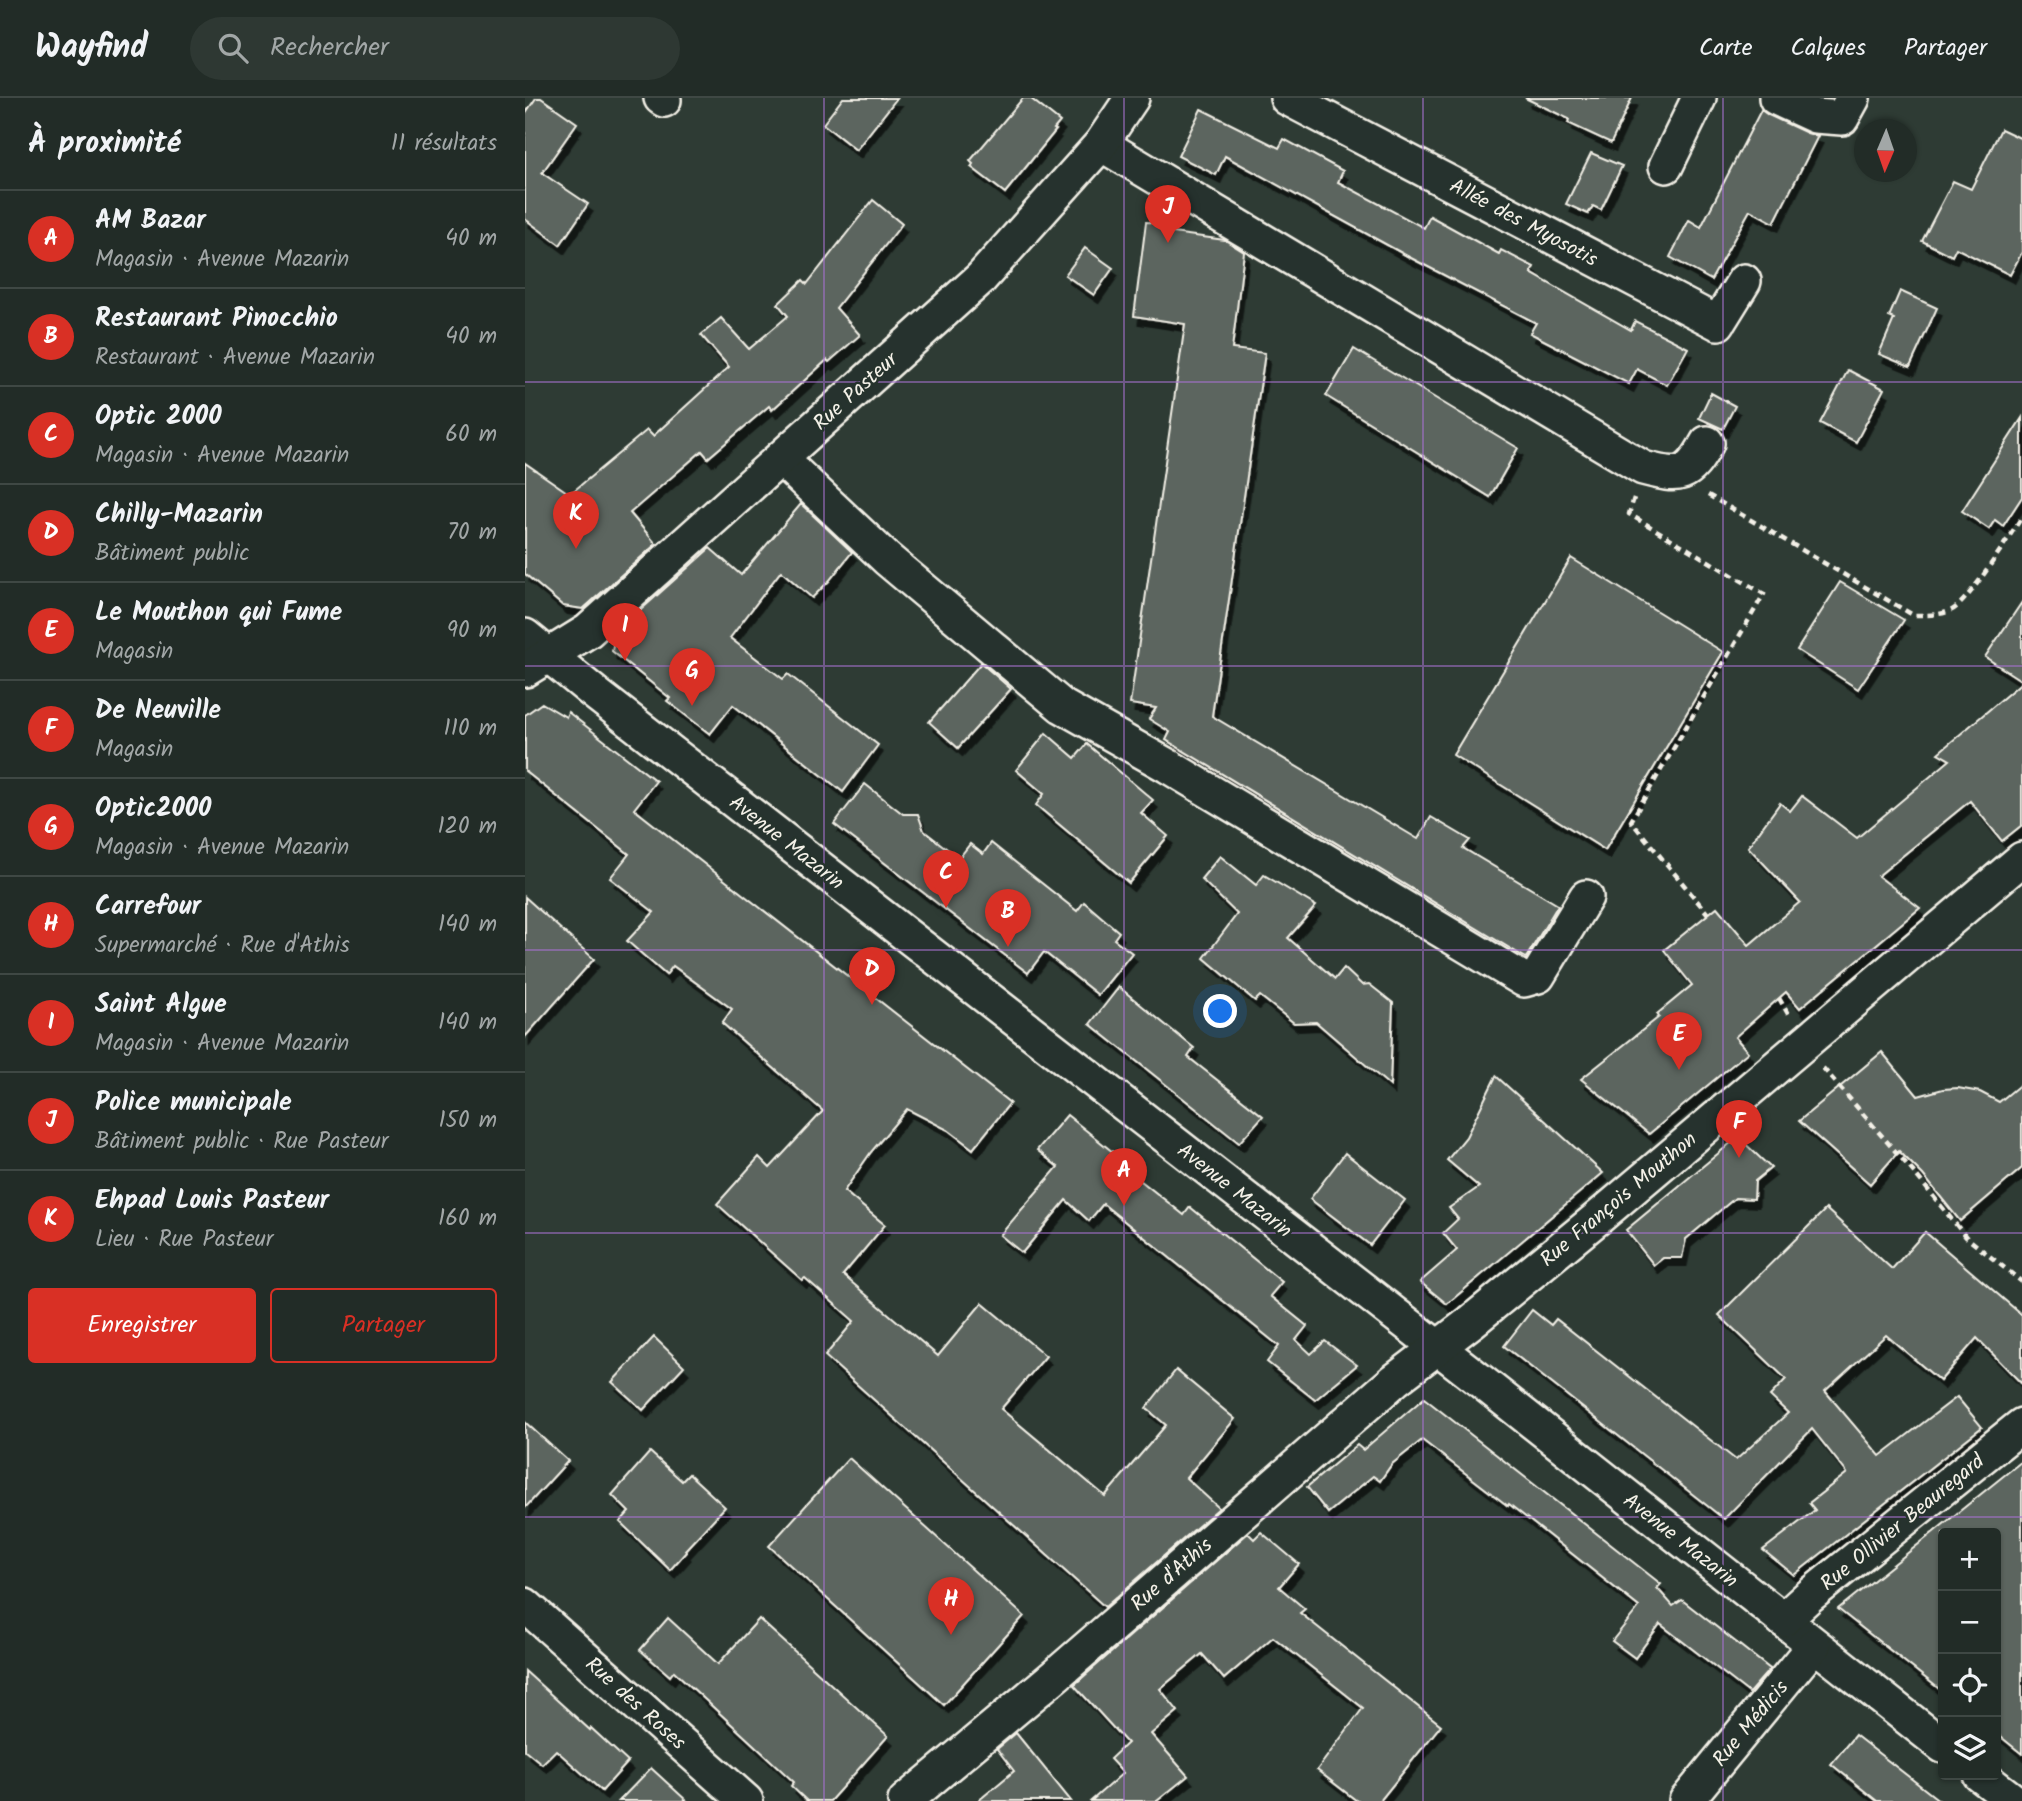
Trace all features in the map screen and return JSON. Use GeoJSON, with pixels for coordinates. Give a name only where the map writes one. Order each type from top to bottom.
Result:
{"type":"FeatureCollection","features":[{"type":"Feature","properties":{"kind":"street","name":"Rue Pasteur"},"geometry":{"type":"LineString","coordinates":[[533,653],[588,631],[981,278],[1101,144],[1132,98]]}},
{"type":"Feature","properties":{"kind":"street","name":"Allée des Myosotis"},"geometry":{"type":"LineString","coordinates":[[1287,98],[1718,323],[1744,281]]}},
{"type":"Feature","properties":{"kind":"street"},"geometry":{"type":"LineString","coordinates":[[1666,166],[1699,98]]}},
{"type":"Feature","properties":{"kind":"street"},"geometry":{"type":"LineString","coordinates":[[1776,98],[1815,116],[1842,118],[1853,98]]}},
{"type":"Feature","properties":{"kind":"street"},"geometry":{"type":"LineString","coordinates":[[1101,144],[1643,468],[1676,474],[1694,467],[1707,443]]}},
{"type":"Feature","properties":{"kind":"street"},"geometry":{"type":"LineString","coordinates":[[781,458],[887,559],[1062,706],[1168,766],[1524,980],[1538,976],[1586,897]]}},
{"type":"Feature","properties":{"kind":"street","name":"Avenue Mazarin"},"geometry":{"type":"LineString","coordinates":[[533,653],[596,694],[1437,1347],[1938,1742]]}},
{"type":"Feature","properties":{"kind":"street","name":"Rue François Mouthon"},"geometry":{"type":"LineString","coordinates":[[1437,1347],[1588,1225],[2022,859]]}},
{"type":"Feature","properties":{"kind":"street","name":"Rue d'Athis"},"geometry":{"type":"LineString","coordinates":[[905,1801],[1057,1674],[1395,1380],[1437,1347]]}},
{"type":"Feature","properties":{"kind":"street","name":"Rue Ollivier Beauregard"},"geometry":{"type":"LineString","coordinates":[[1783,1620],[2022,1425]]}},
{"type":"Feature","properties":{"kind":"street","name":"Rue des Roses"},"geometry":{"type":"LineString","coordinates":[[525,1605],[746,1801]]}},
{"type":"Feature","properties":{"kind":"street","name":"Rue Médicis"},"geometry":{"type":"LineString","coordinates":[[1686,1801],[1814,1645]]}},
{"type":"Feature","properties":{"kind":"street"},"geometry":{"type":"LineString","coordinates":[[1987,1780],[2014,1801]]}},
{"type":"Feature","properties":{"kind":"path"},"geometry":{"type":"LineString","coordinates":[[1676,474],[1913,615],[1933,615],[1954,609],[1977,583],[2022,517]]}},
{"type":"Feature","properties":{"kind":"path"},"geometry":{"type":"LineString","coordinates":[[1636,491],[1629,514],[1763,594],[1631,821],[1708,914]]}},
{"type":"Feature","properties":{"kind":"path"},"geometry":{"type":"LineString","coordinates":[[1803,1044],[1916,1174],[1966,1237],[2022,1282]]}},
{"type":"Feature","properties":{"kind":"building"},"geometry":{"type":"Polygon","coordinates":[[[536,98],[541,98],[577,123],[542,173],[588,204],[560,245],[525,219],[525,114],[536,98]]]}},
{"type":"Feature","properties":{"kind":"building"},"geometry":{"type":"Polygon","coordinates":[[[843,98],[897,98],[856,150],[823,124],[843,98]]]}},
{"type":"Feature","properties":{"kind":"building"},"geometry":{"type":"Polygon","coordinates":[[[1023,98],[1030,98],[1060,122],[1005,193],[971,167],[973,164],[970,161],[1023,98]]]}},
{"type":"Feature","properties":{"kind":"building"},"geometry":{"type":"Polygon","coordinates":[[[1525,98],[1632,98],[1611,143],[1568,123],[1569,119],[1525,98]]]}},
{"type":"Feature","properties":{"kind":"building"},"geometry":{"type":"Polygon","coordinates":[[[1201,109],[1279,148],[1284,139],[1343,171],[1338,182],[1424,228],[1430,216],[1499,254],[1501,250],[1534,267],[1531,273],[1631,330],[1635,321],[1688,348],[1667,385],[1637,369],[1629,384],[1530,333],[1536,323],[1225,156],[1216,175],[1178,156],[1201,109]]]}},
{"type":"Feature","properties":{"kind":"building"},"geometry":{"type":"Polygon","coordinates":[[[1761,110],[1818,136],[1774,223],[1750,210],[1711,280],[1670,257],[1689,220],[1701,227],[1761,110]]]}},
{"type":"Feature","properties":{"kind":"building"},"geometry":{"type":"Polygon","coordinates":[[[2001,129],[2022,139],[2022,252],[2010,275],[1956,248],[1952,256],[1922,241],[1953,181],[1971,189],[2001,129]]]}},
{"type":"Feature","properties":{"kind":"building"},"geometry":{"type":"Polygon","coordinates":[[[1591,153],[1622,166],[1601,210],[1593,206],[1588,214],[1566,204],[1591,153]]]}},
{"type":"Feature","properties":{"kind":"building"},"geometry":{"type":"Polygon","coordinates":[[[873,200],[902,224],[836,308],[860,335],[829,362],[827,360],[772,410],[769,406],[708,458],[702,451],[630,513],[656,544],[583,609],[563,606],[525,574],[525,463],[570,494],[647,430],[653,436],[729,367],[701,335],[721,318],[749,349],[788,316],[778,304],[803,280],[807,284],[873,200]]]}},
{"type":"Feature","properties":{"kind":"building"},"geometry":{"type":"Polygon","coordinates":[[[1146,222],[1173,224],[1172,233],[1225,240],[1244,252],[1232,349],[1265,353],[1212,716],[1418,839],[1431,817],[1470,840],[1463,848],[1558,905],[1526,958],[1166,740],[1170,732],[1149,719],[1156,708],[1130,704],[1185,324],[1134,316],[1146,222]]]}},
{"type":"Feature","properties":{"kind":"building"},"geometry":{"type":"Polygon","coordinates":[[[1085,248],[1113,268],[1094,295],[1065,275],[1085,248]]]}},
{"type":"Feature","properties":{"kind":"building"},"geometry":{"type":"Polygon","coordinates":[[[1900,291],[1937,308],[1910,367],[1879,354],[1894,319],[1889,317],[1900,291]]]}},
{"type":"Feature","properties":{"kind":"building"},"geometry":{"type":"Polygon","coordinates":[[[1354,349],[1518,448],[1490,497],[1326,396],[1354,349]]]}},
{"type":"Feature","properties":{"kind":"building"},"geometry":{"type":"Polygon","coordinates":[[[1848,370],[1884,389],[1856,442],[1820,423],[1848,370]]]}},
{"type":"Feature","properties":{"kind":"building"},"geometry":{"type":"Polygon","coordinates":[[[1711,393],[1735,406],[1723,429],[1699,418],[1711,393]]]}},
{"type":"Feature","properties":{"kind":"building"},"geometry":{"type":"Polygon","coordinates":[[[2022,418],[2022,497],[2003,526],[1995,520],[1989,529],[1962,511],[2022,418]]]}},
{"type":"Feature","properties":{"kind":"building"},"geometry":{"type":"Polygon","coordinates":[[[801,504],[852,552],[812,598],[781,571],[730,638],[783,679],[788,674],[878,745],[843,792],[733,705],[710,734],[667,701],[670,698],[612,651],[615,633],[710,548],[741,575],[801,504]]]}},
{"type":"Feature","properties":{"kind":"building"},"geometry":{"type":"Polygon","coordinates":[[[1571,558],[1723,652],[1605,850],[1453,755],[1571,558]]]}},
{"type":"Feature","properties":{"kind":"building"},"geometry":{"type":"Polygon","coordinates":[[[1840,582],[1904,620],[1858,689],[1797,650],[1840,582]]]}},
{"type":"Feature","properties":{"kind":"building"},"geometry":{"type":"Polygon","coordinates":[[[2022,602],[2022,681],[1985,657],[2022,602]]]}},
{"type":"Feature","properties":{"kind":"building"},"geometry":{"type":"Polygon","coordinates":[[[981,663],[1011,689],[958,748],[929,722],[981,663]]]}},
{"type":"Feature","properties":{"kind":"building"},"geometry":{"type":"Polygon","coordinates":[[[2022,682],[2022,825],[2002,841],[1970,801],[1878,876],[1920,908],[1800,1008],[1786,992],[1735,1037],[1748,1052],[1649,1134],[1581,1079],[1659,1017],[1657,1014],[1692,985],[1664,950],[1717,907],[1749,945],[1800,902],[1748,847],[1780,803],[1790,811],[1802,796],[1857,838],[1950,760],[1938,753],[2022,682]]]}},
{"type":"Feature","properties":{"kind":"building"},"geometry":{"type":"Polygon","coordinates":[[[542,703],[566,717],[568,712],[656,781],[634,809],[1010,1103],[973,1149],[948,1130],[907,1109],[871,1152],[844,1191],[885,1225],[843,1275],[938,1356],[982,1303],[1046,1356],[1001,1409],[1105,1496],[1166,1425],[1146,1408],[1176,1370],[1235,1419],[1186,1478],[1219,1508],[1105,1607],[825,1356],[854,1321],[805,1278],[802,1280],[717,1204],[759,1157],[770,1168],[823,1111],[722,1023],[732,1009],[673,966],[666,975],[627,941],[654,912],[610,878],[629,854],[525,771],[525,715],[542,703]]]}},
{"type":"Feature","properties":{"kind":"building"},"geometry":{"type":"Polygon","coordinates":[[[1046,733],[1075,758],[1087,744],[1153,800],[1141,813],[1168,836],[1129,883],[1036,805],[1044,794],[1016,770],[1046,733]]]}},
{"type":"Feature","properties":{"kind":"building"},"geometry":{"type":"Polygon","coordinates":[[[865,784],[903,814],[918,814],[924,831],[959,858],[970,844],[983,854],[991,843],[1077,911],[1084,902],[1119,932],[1114,939],[1132,953],[1098,995],[1044,952],[1028,973],[834,824],[865,784]]]}},
{"type":"Feature","properties":{"kind":"building"},"geometry":{"type":"Polygon","coordinates":[[[1220,856],[1256,885],[1264,875],[1316,906],[1288,938],[1335,979],[1344,968],[1362,985],[1369,984],[1393,1003],[1390,1086],[1316,1022],[1294,1023],[1260,996],[1255,1001],[1204,958],[1237,914],[1201,879],[1220,856]]]}},
{"type":"Feature","properties":{"kind":"building"},"geometry":{"type":"Polygon","coordinates":[[[525,897],[594,959],[525,1037],[525,897]]]}},
{"type":"Feature","properties":{"kind":"building"},"geometry":{"type":"Polygon","coordinates":[[[1119,987],[1194,1048],[1188,1057],[1263,1116],[1239,1143],[1090,1024],[1119,987]]]}},
{"type":"Feature","properties":{"kind":"building"},"geometry":{"type":"Polygon","coordinates":[[[1882,1052],[1918,1096],[1958,1088],[1980,1092],[1999,1102],[2022,1083],[2022,1168],[1960,1221],[1923,1175],[1899,1151],[1870,1184],[1799,1121],[1882,1052]]]}},
{"type":"Feature","properties":{"kind":"building"},"geometry":{"type":"Polygon","coordinates":[[[1496,1076],[1603,1173],[1447,1304],[1420,1282],[1457,1250],[1443,1233],[1458,1219],[1449,1208],[1479,1187],[1447,1160],[1466,1137],[1496,1076]]]}},
{"type":"Feature","properties":{"kind":"building"},"geometry":{"type":"Polygon","coordinates":[[[1067,1115],[1119,1157],[1116,1161],[1184,1215],[1190,1207],[1282,1282],[1270,1296],[1307,1326],[1296,1340],[1311,1354],[1325,1341],[1357,1365],[1315,1400],[1267,1362],[1279,1346],[1103,1204],[1089,1221],[1066,1200],[1022,1253],[1000,1235],[1058,1167],[1037,1150],[1067,1115]]]}},
{"type":"Feature","properties":{"kind":"building"},"geometry":{"type":"Polygon","coordinates":[[[1738,1137],[1771,1168],[1755,1181],[1754,1199],[1735,1198],[1686,1239],[1682,1258],[1663,1258],[1654,1265],[1626,1230],[1738,1137]]]}},
{"type":"Feature","properties":{"kind":"building"},"geometry":{"type":"Polygon","coordinates":[[[1345,1153],[1405,1200],[1370,1245],[1310,1199],[1345,1153]]]}},
{"type":"Feature","properties":{"kind":"building"},"geometry":{"type":"Polygon","coordinates":[[[1826,1209],[1892,1269],[1925,1232],[2022,1315],[2022,1384],[1977,1338],[1940,1381],[1886,1335],[1825,1391],[1880,1456],[1957,1397],[1982,1427],[1794,1575],[1763,1550],[1815,1510],[1809,1503],[1847,1473],[1812,1429],[1724,1519],[1504,1346],[1532,1310],[1551,1325],[1556,1319],[1736,1460],[1788,1413],[1770,1396],[1786,1379],[1719,1315],[1826,1209]]]}},
{"type":"Feature","properties":{"kind":"building"},"geometry":{"type":"Polygon","coordinates":[[[654,1337],[684,1366],[643,1410],[612,1382],[654,1337]]]}},
{"type":"Feature","properties":{"kind":"building"},"geometry":{"type":"Polygon","coordinates":[[[1424,1398],[1661,1584],[1657,1588],[1673,1606],[1682,1600],[1770,1669],[1749,1693],[1660,1624],[1635,1658],[1612,1641],[1639,1607],[1509,1504],[1508,1506],[1422,1440],[1392,1464],[1380,1481],[1373,1476],[1328,1513],[1307,1487],[1357,1445],[1363,1450],[1424,1398]]]}},
{"type":"Feature","properties":{"kind":"building"},"geometry":{"type":"Polygon","coordinates":[[[525,1422],[568,1461],[525,1508],[525,1422]]]}},
{"type":"Feature","properties":{"kind":"building"},"geometry":{"type":"Polygon","coordinates":[[[650,1452],[682,1481],[689,1474],[725,1507],[670,1570],[620,1522],[629,1512],[612,1495],[650,1452]]]}},
{"type":"Feature","properties":{"kind":"building"},"geometry":{"type":"Polygon","coordinates":[[[849,1458],[1024,1616],[944,1705],[769,1546],[849,1458]]]}},
{"type":"Feature","properties":{"kind":"building"},"geometry":{"type":"Polygon","coordinates":[[[2022,1461],[2022,1754],[2001,1737],[2001,1528],[1939,1528],[2022,1461]]]}},
{"type":"Feature","properties":{"kind":"building"},"geometry":{"type":"Polygon","coordinates":[[[1938,1529],[1938,1688],[1838,1609],[1938,1529]]]}},
{"type":"Feature","properties":{"kind":"building"},"geometry":{"type":"Polygon","coordinates":[[[1261,1532],[1299,1564],[1279,1587],[1305,1609],[1300,1613],[1441,1725],[1380,1801],[1357,1801],[1317,1770],[1363,1708],[1273,1637],[1224,1679],[1202,1654],[1160,1689],[1178,1711],[1151,1734],[1188,1776],[1157,1801],[1091,1801],[1123,1773],[1110,1759],[1127,1743],[1074,1685],[1248,1533],[1254,1539],[1261,1532]]]}},
{"type":"Feature","properties":{"kind":"building"},"geometry":{"type":"Polygon","coordinates":[[[668,1618],[718,1664],[759,1619],[888,1736],[830,1801],[807,1801],[791,1786],[794,1782],[674,1671],[670,1676],[640,1650],[668,1618]]]}},
{"type":"Feature","properties":{"kind":"building"},"geometry":{"type":"Polygon","coordinates":[[[525,1671],[628,1762],[602,1791],[556,1750],[542,1764],[525,1750],[525,1671]]]}},
{"type":"Feature","properties":{"kind":"building"},"geometry":{"type":"Polygon","coordinates":[[[1016,1733],[1071,1801],[978,1801],[1014,1771],[997,1749],[1016,1733]]]}},
{"type":"Feature","properties":{"kind":"building"},"geometry":{"type":"Polygon","coordinates":[[[1855,1735],[1940,1801],[1877,1801],[1831,1764],[1855,1735]]]}},
{"type":"Feature","properties":{"kind":"building"},"geometry":{"type":"Polygon","coordinates":[[[651,1768],[687,1801],[619,1801],[651,1768]]]}},
{"type":"Feature","properties":{"kind":"place","name":"Police municipale"},"geometry":{"type":"Point","coordinates":[1168,243]}},
{"type":"Feature","properties":{"kind":"place","name":"Ehpad Louis Pasteur"},"geometry":{"type":"Point","coordinates":[576,549]}},
{"type":"Feature","properties":{"kind":"place","name":"Saint Algue"},"geometry":{"type":"Point","coordinates":[625,661]}},
{"type":"Feature","properties":{"kind":"place","name":"Optic2000"},"geometry":{"type":"Point","coordinates":[692,706]}},
{"type":"Feature","properties":{"kind":"place","name":"Optic 2000"},"geometry":{"type":"Point","coordinates":[946,908]}},
{"type":"Feature","properties":{"kind":"place","name":"Restaurant Pinocchio"},"geometry":{"type":"Point","coordinates":[1008,947]}},
{"type":"Feature","properties":{"kind":"place","name":"Chilly-Mazarin"},"geometry":{"type":"Point","coordinates":[872,1005]}},
{"type":"Feature","properties":{"kind":"place","name":"Le Mouthon qui Fume"},"geometry":{"type":"Point","coordinates":[1679,1070]}},
{"type":"Feature","properties":{"kind":"place","name":"De Neuville"},"geometry":{"type":"Point","coordinates":[1739,1158]}},
{"type":"Feature","properties":{"kind":"place","name":"AM Bazar"},"geometry":{"type":"Point","coordinates":[1124,1206]}},
{"type":"Feature","properties":{"kind":"place","name":"Carrefour"},"geometry":{"type":"Point","coordinates":[951,1635]}}]}
